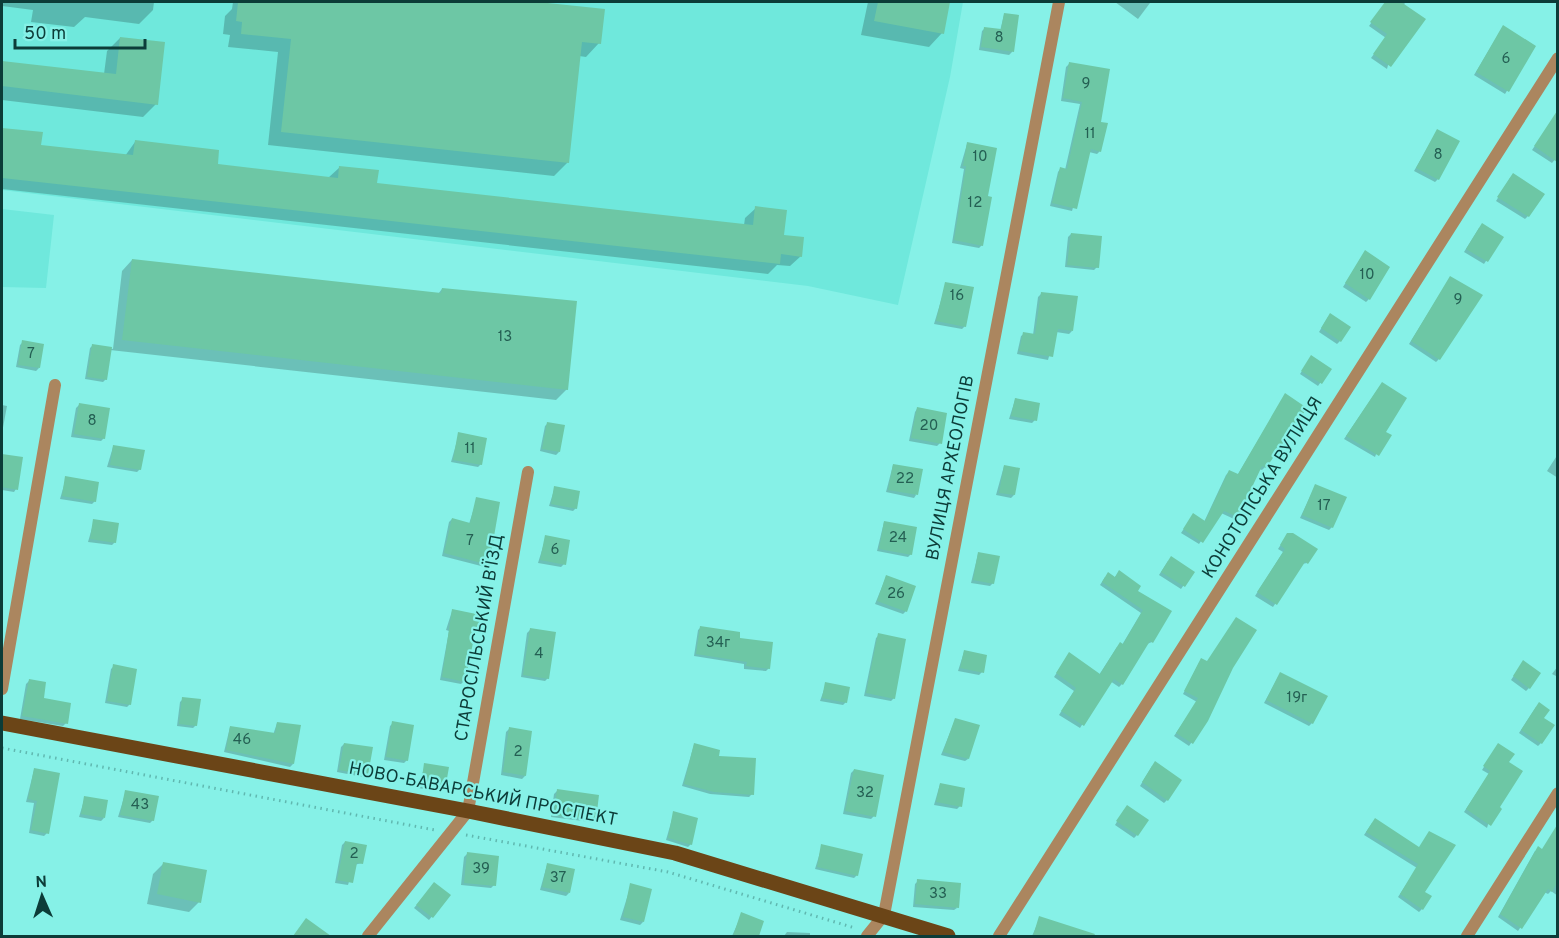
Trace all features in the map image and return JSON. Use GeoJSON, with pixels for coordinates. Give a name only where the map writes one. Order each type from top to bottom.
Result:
{"type":"FeatureCollection","features":[{"type":"Feature","properties":{"kind":"main road","name":"НОВО-БАВАРСЬКИЙ ПРОСПЕКТ"},"geometry":{"type":"LineString","coordinates":[[2,723],[468,811],[675,853],[948,936]]}},
{"type":"Feature","properties":{"kind":"street","name":"ВУЛИЦЯ АРХЕОЛОГІВ"},"geometry":{"type":"LineString","coordinates":[[867,936],[884,915],[1059,2]]}},
{"type":"Feature","properties":{"kind":"street","name":"КОНОТОПСЬКА ВУЛИЦЯ"},"geometry":{"type":"LineString","coordinates":[[999,936],[1557,58]]}},
{"type":"Feature","properties":{"kind":"street"},"geometry":{"type":"LineString","coordinates":[[2,689],[55,385]]}},
{"type":"Feature","properties":{"kind":"street","name":"СТАРОСІЛЬСЬКИЙ В'ЇЗД"},"geometry":{"type":"LineString","coordinates":[[468,811],[528,471]]}},
{"type":"Feature","properties":{"kind":"street"},"geometry":{"type":"LineString","coordinates":[[1467,936],[1557,793]]}},
{"type":"Feature","properties":{"kind":"street"},"geometry":{"type":"LineString","coordinates":[[368,936],[468,811]]}},
{"type":"Feature","properties":{"kind":"shaded area"},"geometry":{"type":"Polygon","coordinates":[[[2,2],[963,2],[950,77],[898,305],[808,286],[2,190],[2,2]]]}},
{"type":"Feature","properties":{"kind":"shaded area"},"geometry":{"type":"Polygon","coordinates":[[[2,209],[54,215],[46,288],[2,287],[2,209]]]}},
{"type":"Feature","properties":{"kind":"building"},"geometry":{"type":"Polygon","coordinates":[[[238,2],[538,2],[605,9],[601,44],[582,42],[569,163],[281,132],[291,39],[241,34],[242,22],[236,21],[238,2]]]}},
{"type":"Feature","properties":{"kind":"building"},"geometry":{"type":"Polygon","coordinates":[[[878,2],[950,2],[944,34],[874,21],[878,2]]]}},
{"type":"Feature","properties":{"kind":"building"},"geometry":{"type":"Polygon","coordinates":[[[1385,2],[1401,2],[1426,19],[1391,67],[1373,54],[1387,34],[1370,22],[1385,2]]]}},
{"type":"Feature","properties":{"kind":"building"},"geometry":{"type":"Polygon","coordinates":[[[1004,13],[1019,15],[1014,52],[981,47],[984,27],[1001,29],[1004,13]]]}},
{"type":"Feature","properties":{"kind":"building"},"geometry":{"type":"Polygon","coordinates":[[[1503,25],[1536,46],[1509,92],[1476,72],[1503,25]]]}},
{"type":"Feature","properties":{"kind":"building"},"geometry":{"type":"Polygon","coordinates":[[[120,37],[165,42],[158,105],[2,86],[2,61],[116,74],[120,37]]]}},
{"type":"Feature","properties":{"kind":"building"},"geometry":{"type":"Polygon","coordinates":[[[1069,62],[1110,69],[1101,122],[1108,123],[1101,152],[1091,149],[1077,209],[1052,203],[1060,167],[1067,169],[1082,102],[1063,98],[1069,62]]]}},
{"type":"Feature","properties":{"kind":"building"},"geometry":{"type":"Polygon","coordinates":[[[1557,111],[1557,162],[1534,146],[1557,111]]]}},
{"type":"Feature","properties":{"kind":"building"},"geometry":{"type":"Polygon","coordinates":[[[2,128],[43,132],[41,145],[133,155],[135,140],[219,150],[218,164],[338,178],[339,166],[379,170],[377,183],[753,225],[755,206],[787,210],[784,235],[804,237],[802,257],[781,254],[780,264],[2,178],[2,128]]]}},
{"type":"Feature","properties":{"kind":"building"},"geometry":{"type":"Polygon","coordinates":[[[1437,129],[1460,141],[1439,180],[1416,168],[1437,129]]]}},
{"type":"Feature","properties":{"kind":"building"},"geometry":{"type":"Polygon","coordinates":[[[967,142],[997,148],[988,196],[992,197],[983,246],[954,240],[966,166],[963,166],[967,142]]]}},
{"type":"Feature","properties":{"kind":"building"},"geometry":{"type":"Polygon","coordinates":[[[1513,173],[1545,194],[1529,217],[1497,197],[1513,173]]]}},
{"type":"Feature","properties":{"kind":"building"},"geometry":{"type":"Polygon","coordinates":[[[1482,223],[1504,237],[1488,262],[1466,249],[1482,223]]]}},
{"type":"Feature","properties":{"kind":"building"},"geometry":{"type":"Polygon","coordinates":[[[1071,233],[1102,236],[1099,268],[1067,265],[1071,233]]]}},
{"type":"Feature","properties":{"kind":"building"},"geometry":{"type":"Polygon","coordinates":[[[1365,250],[1390,267],[1370,300],[1345,283],[1365,250]]]}},
{"type":"Feature","properties":{"kind":"building"},"geometry":{"type":"Polygon","coordinates":[[[132,259],[441,293],[442,288],[577,301],[568,390],[122,340],[132,259]]]}},
{"type":"Feature","properties":{"kind":"building"},"geometry":{"type":"Polygon","coordinates":[[[1450,276],[1483,295],[1440,360],[1411,341],[1450,276]]]}},
{"type":"Feature","properties":{"kind":"building"},"geometry":{"type":"Polygon","coordinates":[[[945,282],[974,287],[966,327],[936,321],[945,282]]]}},
{"type":"Feature","properties":{"kind":"building"},"geometry":{"type":"Polygon","coordinates":[[[1041,292],[1078,296],[1073,331],[1058,329],[1053,357],[1019,351],[1023,332],[1035,334],[1041,292]]]}},
{"type":"Feature","properties":{"kind":"building"},"geometry":{"type":"Polygon","coordinates":[[[1330,313],[1351,327],[1341,342],[1321,328],[1330,313]]]}},
{"type":"Feature","properties":{"kind":"building"},"geometry":{"type":"Polygon","coordinates":[[[22,340],[44,344],[40,368],[18,365],[22,340]]]}},
{"type":"Feature","properties":{"kind":"building"},"geometry":{"type":"Polygon","coordinates":[[[92,344],[112,347],[107,380],[87,377],[92,344]]]}},
{"type":"Feature","properties":{"kind":"building"},"geometry":{"type":"Polygon","coordinates":[[[1311,355],[1332,369],[1322,384],[1301,371],[1311,355]]]}},
{"type":"Feature","properties":{"kind":"building"},"geometry":{"type":"Polygon","coordinates":[[[1382,382],[1407,398],[1386,432],[1392,435],[1379,456],[1346,436],[1382,382]]]}},
{"type":"Feature","properties":{"kind":"building"},"geometry":{"type":"Polygon","coordinates":[[[1285,393],[1307,408],[1266,468],[1262,466],[1238,517],[1224,511],[1203,543],[1183,529],[1193,513],[1205,521],[1229,470],[1238,474],[1285,393]]]}},
{"type":"Feature","properties":{"kind":"building"},"geometry":{"type":"Polygon","coordinates":[[[1015,398],[1040,403],[1037,421],[1011,416],[1015,398]]]}},
{"type":"Feature","properties":{"kind":"building"},"geometry":{"type":"Polygon","coordinates":[[[79,403],[110,408],[105,439],[74,434],[79,403]]]}},
{"type":"Feature","properties":{"kind":"building"},"geometry":{"type":"Polygon","coordinates":[[[917,407],[947,413],[942,444],[911,438],[917,407]]]}},
{"type":"Feature","properties":{"kind":"building"},"geometry":{"type":"Polygon","coordinates":[[[547,422],[565,425],[560,452],[542,449],[547,422]]]}},
{"type":"Feature","properties":{"kind":"building"},"geometry":{"type":"Polygon","coordinates":[[[458,432],[487,438],[482,465],[453,460],[458,432]]]}},
{"type":"Feature","properties":{"kind":"building"},"geometry":{"type":"Polygon","coordinates":[[[113,445],[145,450],[141,470],[110,465],[113,445]]]}},
{"type":"Feature","properties":{"kind":"building"},"geometry":{"type":"Polygon","coordinates":[[[2,454],[23,457],[18,490],[2,487],[2,454]]]}},
{"type":"Feature","properties":{"kind":"building"},"geometry":{"type":"Polygon","coordinates":[[[893,464],[923,469],[918,495],[888,490],[893,464]]]}},
{"type":"Feature","properties":{"kind":"building"},"geometry":{"type":"Polygon","coordinates":[[[1004,465],[1020,468],[1015,495],[999,493],[1004,465]]]}},
{"type":"Feature","properties":{"kind":"building"},"geometry":{"type":"Polygon","coordinates":[[[65,476],[99,482],[96,502],[62,496],[65,476]]]}},
{"type":"Feature","properties":{"kind":"building"},"geometry":{"type":"Polygon","coordinates":[[[1315,484],[1347,497],[1333,528],[1302,515],[1315,484]]]}},
{"type":"Feature","properties":{"kind":"building"},"geometry":{"type":"Polygon","coordinates":[[[554,486],[580,491],[577,509],[551,504],[554,486]]]}},
{"type":"Feature","properties":{"kind":"building"},"geometry":{"type":"Polygon","coordinates":[[[476,497],[500,502],[489,565],[444,553],[452,518],[470,523],[476,497]]]}},
{"type":"Feature","properties":{"kind":"building"},"geometry":{"type":"Polygon","coordinates":[[[93,519],[119,523],[116,543],[90,539],[93,519]]]}},
{"type":"Feature","properties":{"kind":"building"},"geometry":{"type":"Polygon","coordinates":[[[884,521],[917,527],[912,555],[879,549],[884,521]]]}},
{"type":"Feature","properties":{"kind":"building"},"geometry":{"type":"Polygon","coordinates":[[[1287,533],[1293,533],[1318,549],[1308,564],[1305,562],[1277,605],[1257,592],[1285,549],[1280,545],[1287,533]]]}},
{"type":"Feature","properties":{"kind":"building"},"geometry":{"type":"Polygon","coordinates":[[[545,535],[570,540],[566,565],[540,560],[545,535]]]}},
{"type":"Feature","properties":{"kind":"building"},"geometry":{"type":"Polygon","coordinates":[[[978,552],[1000,556],[994,584],[973,580],[978,552]]]}},
{"type":"Feature","properties":{"kind":"building"},"geometry":{"type":"Polygon","coordinates":[[[1171,556],[1195,572],[1185,587],[1161,572],[1171,556]]]}},
{"type":"Feature","properties":{"kind":"building"},"geometry":{"type":"Polygon","coordinates":[[[1119,570],[1141,586],[1138,591],[1172,611],[1153,643],[1150,641],[1123,685],[1114,679],[1084,726],[1061,711],[1076,688],[1056,673],[1069,652],[1100,674],[1120,642],[1123,644],[1143,610],[1102,582],[1108,572],[1115,577],[1119,570]]]}},
{"type":"Feature","properties":{"kind":"building"},"geometry":{"type":"Polygon","coordinates":[[[886,575],[916,586],[907,612],[877,601],[886,575]]]}},
{"type":"Feature","properties":{"kind":"building"},"geometry":{"type":"Polygon","coordinates":[[[452,609],[481,615],[465,682],[442,677],[452,609]]]}},
{"type":"Feature","properties":{"kind":"building"},"geometry":{"type":"Polygon","coordinates":[[[1236,617],[1257,630],[1233,668],[1208,721],[1193,744],[1176,733],[1198,698],[1184,691],[1201,658],[1207,661],[1236,617]]]}},
{"type":"Feature","properties":{"kind":"building"},"geometry":{"type":"Polygon","coordinates":[[[700,626],[740,632],[740,638],[773,642],[770,669],[746,666],[747,662],[696,654],[700,626]]]}},
{"type":"Feature","properties":{"kind":"building"},"geometry":{"type":"Polygon","coordinates":[[[530,628],[556,632],[549,679],[523,675],[530,628]]]}},
{"type":"Feature","properties":{"kind":"building"},"geometry":{"type":"Polygon","coordinates":[[[878,633],[906,639],[895,699],[866,693],[878,633]]]}},
{"type":"Feature","properties":{"kind":"building"},"geometry":{"type":"Polygon","coordinates":[[[964,650],[987,655],[984,673],[960,668],[964,650]]]}},
{"type":"Feature","properties":{"kind":"building"},"geometry":{"type":"Polygon","coordinates":[[[1523,660],[1541,673],[1530,689],[1513,676],[1523,660]]]}},
{"type":"Feature","properties":{"kind":"building"},"geometry":{"type":"Polygon","coordinates":[[[113,664],[137,669],[131,705],[107,701],[113,664]]]}},
{"type":"Feature","properties":{"kind":"building"},"geometry":{"type":"Polygon","coordinates":[[[1280,672],[1328,696],[1313,724],[1266,700],[1280,672]]]}},
{"type":"Feature","properties":{"kind":"building"},"geometry":{"type":"Polygon","coordinates":[[[29,679],[46,682],[44,698],[71,703],[68,724],[22,716],[29,679]]]}},
{"type":"Feature","properties":{"kind":"building"},"geometry":{"type":"Polygon","coordinates":[[[825,682],[850,687],[847,703],[822,698],[825,682]]]}},
{"type":"Feature","properties":{"kind":"building"},"geometry":{"type":"Polygon","coordinates":[[[182,697],[201,699],[197,726],[179,724],[182,697]]]}},
{"type":"Feature","properties":{"kind":"building"},"geometry":{"type":"Polygon","coordinates":[[[1539,702],[1550,710],[1544,718],[1555,725],[1542,744],[1521,730],[1539,702]]]}},
{"type":"Feature","properties":{"kind":"building"},"geometry":{"type":"Polygon","coordinates":[[[955,718],[980,725],[969,759],[943,752],[955,718]]]}},
{"type":"Feature","properties":{"kind":"building"},"geometry":{"type":"Polygon","coordinates":[[[392,721],[414,725],[408,761],[386,757],[392,721]]]}},
{"type":"Feature","properties":{"kind":"building"},"geometry":{"type":"Polygon","coordinates":[[[277,722],[301,725],[294,764],[226,750],[230,726],[275,733],[277,722]]]}},
{"type":"Feature","properties":{"kind":"building"},"geometry":{"type":"Polygon","coordinates":[[[509,727],[532,731],[526,776],[503,772],[509,727]]]}},
{"type":"Feature","properties":{"kind":"building"},"geometry":{"type":"Polygon","coordinates":[[[344,743],[373,747],[368,775],[339,770],[344,743]]]}},
{"type":"Feature","properties":{"kind":"building"},"geometry":{"type":"Polygon","coordinates":[[[694,743],[720,750],[719,756],[756,758],[754,795],[714,792],[684,784],[694,743]]]}},
{"type":"Feature","properties":{"kind":"building"},"geometry":{"type":"Polygon","coordinates":[[[1498,743],[1515,754],[1509,762],[1523,771],[1491,826],[1466,809],[1490,771],[1483,766],[1498,743]]]}},
{"type":"Feature","properties":{"kind":"building"},"geometry":{"type":"Polygon","coordinates":[[[1155,761],[1182,780],[1168,801],[1142,782],[1155,761]]]}},
{"type":"Feature","properties":{"kind":"building"},"geometry":{"type":"Polygon","coordinates":[[[424,763],[449,767],[445,790],[421,785],[424,763]]]}},
{"type":"Feature","properties":{"kind":"building"},"geometry":{"type":"Polygon","coordinates":[[[34,768],[60,773],[49,834],[31,830],[37,801],[28,799],[34,768]]]}},
{"type":"Feature","properties":{"kind":"building"},"geometry":{"type":"Polygon","coordinates":[[[854,769],[884,775],[876,817],[845,811],[854,769]]]}},
{"type":"Feature","properties":{"kind":"building"},"geometry":{"type":"Polygon","coordinates":[[[940,783],[965,788],[962,807],[936,802],[940,783]]]}},
{"type":"Feature","properties":{"kind":"building"},"geometry":{"type":"Polygon","coordinates":[[[557,789],[599,795],[596,820],[554,815],[557,789]]]}},
{"type":"Feature","properties":{"kind":"building"},"geometry":{"type":"Polygon","coordinates":[[[125,790],[159,796],[154,821],[120,815],[125,790]]]}},
{"type":"Feature","properties":{"kind":"building"},"geometry":{"type":"Polygon","coordinates":[[[84,796],[108,800],[105,818],[81,814],[84,796]]]}},
{"type":"Feature","properties":{"kind":"building"},"geometry":{"type":"Polygon","coordinates":[[[1127,805],[1149,820],[1138,836],[1116,821],[1127,805]]]}},
{"type":"Feature","properties":{"kind":"building"},"geometry":{"type":"Polygon","coordinates":[[[673,811],[698,818],[692,845],[668,838],[673,811]]]}},
{"type":"Feature","properties":{"kind":"building"},"geometry":{"type":"Polygon","coordinates":[[[1375,818],[1419,847],[1429,831],[1456,845],[1425,892],[1432,896],[1423,910],[1400,894],[1418,864],[1366,832],[1375,818]]]}},
{"type":"Feature","properties":{"kind":"building"},"geometry":{"type":"Polygon","coordinates":[[[1557,825],[1557,883],[1552,892],[1548,889],[1522,929],[1500,914],[1538,846],[1542,849],[1557,825]]]}},
{"type":"Feature","properties":{"kind":"building"},"geometry":{"type":"Polygon","coordinates":[[[345,841],[367,845],[363,864],[357,863],[353,883],[337,880],[345,841]]]}},
{"type":"Feature","properties":{"kind":"building"},"geometry":{"type":"Polygon","coordinates":[[[821,844],[863,854],[858,876],[817,867],[821,844]]]}},
{"type":"Feature","properties":{"kind":"building"},"geometry":{"type":"Polygon","coordinates":[[[467,852],[499,856],[496,886],[464,883],[467,852]]]}},
{"type":"Feature","properties":{"kind":"building"},"geometry":{"type":"Polygon","coordinates":[[[163,862],[207,870],[201,903],[157,894],[163,862]]]}},
{"type":"Feature","properties":{"kind":"building"},"geometry":{"type":"Polygon","coordinates":[[[547,863],[575,869],[570,893],[542,887],[547,863]]]}},
{"type":"Feature","properties":{"kind":"building"},"geometry":{"type":"Polygon","coordinates":[[[917,879],[961,883],[959,908],[915,904],[917,879]]]}},
{"type":"Feature","properties":{"kind":"building"},"geometry":{"type":"Polygon","coordinates":[[[434,882],[451,895],[433,918],[416,905],[434,882]]]}},
{"type":"Feature","properties":{"kind":"building"},"geometry":{"type":"Polygon","coordinates":[[[630,883],[652,889],[644,922],[623,917],[630,883]]]}},
{"type":"Feature","properties":{"kind":"building"},"geometry":{"type":"Polygon","coordinates":[[[741,912],[764,921],[759,936],[733,936],[741,912]]]}},
{"type":"Feature","properties":{"kind":"building"},"geometry":{"type":"Polygon","coordinates":[[[1039,916],[1095,934],[1094,936],[1033,936],[1039,916]]]}},
{"type":"Feature","properties":{"kind":"building"},"geometry":{"type":"Polygon","coordinates":[[[306,918],[331,936],[293,936],[306,918]]]}}]}
